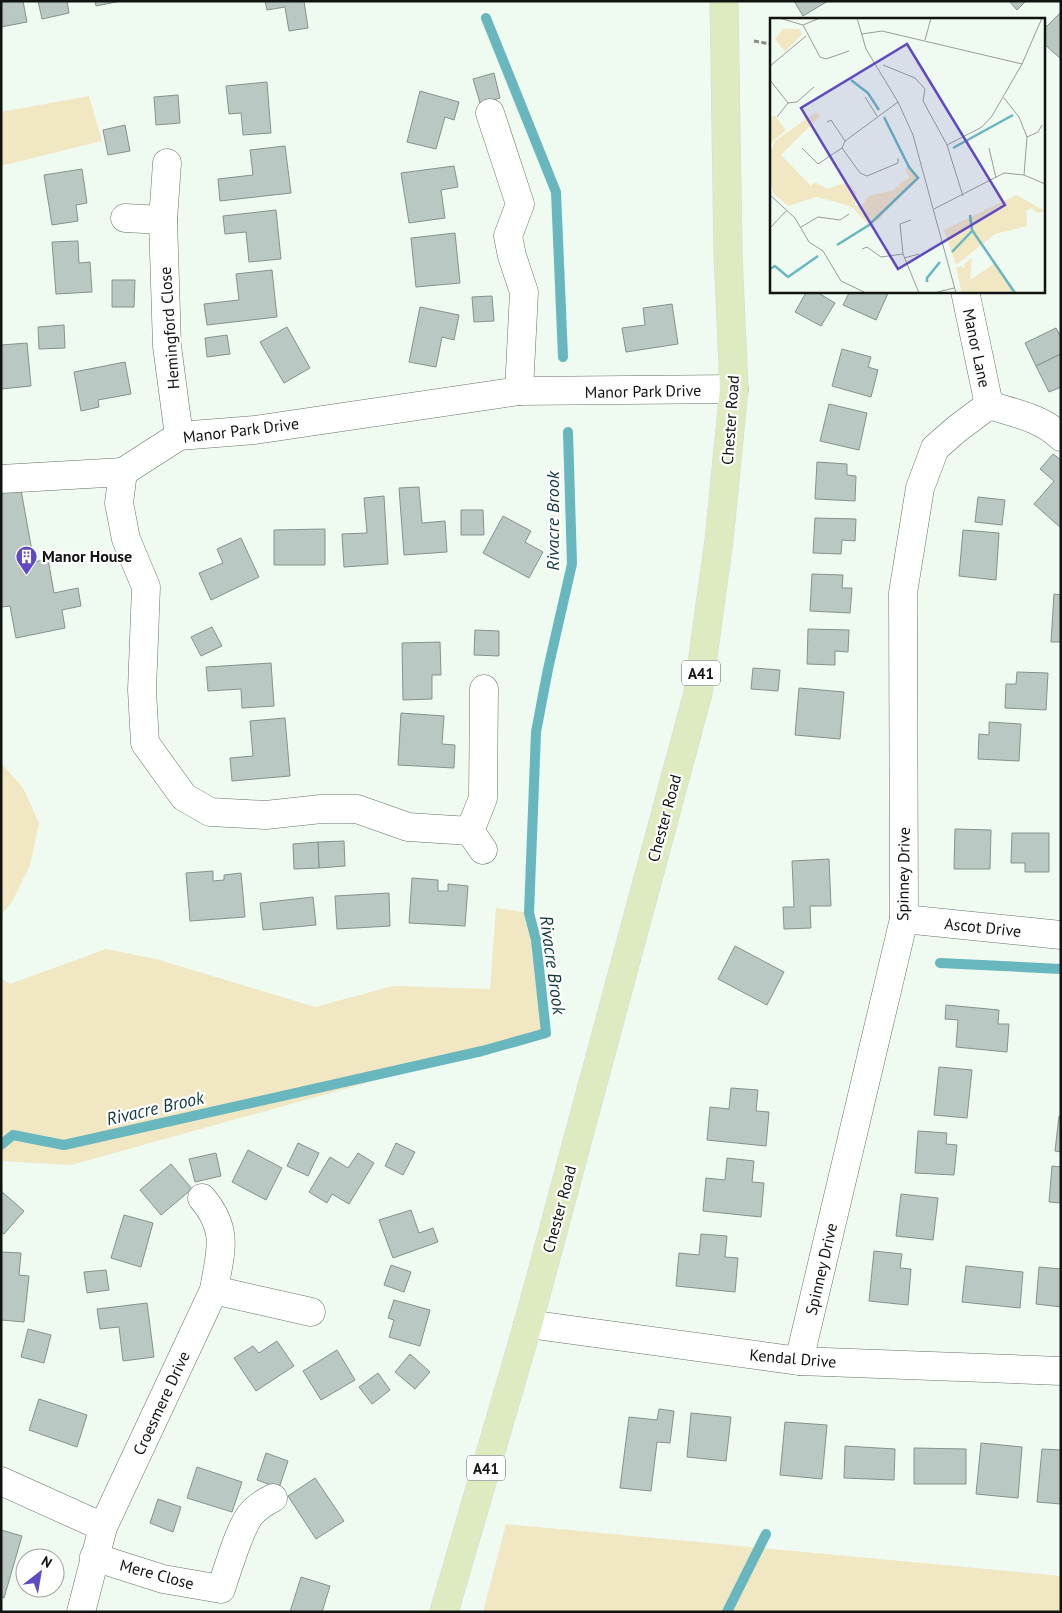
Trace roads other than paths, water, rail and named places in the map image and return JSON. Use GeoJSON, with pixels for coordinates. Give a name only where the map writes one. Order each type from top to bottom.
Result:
{"type":"FeatureCollection","features":[{"type":"Feature","properties":{"kind":"main road","name":"Chester Road"},"geometry":{"type":"LineString","coordinates":[[444,1612],[528,1324],[698,693],[719,540],[734,390],[728,253],[724,1]]}},
{"type":"Feature","properties":{"kind":"street"},"geometry":{"type":"LineString","coordinates":[[490,113],[520,204],[508,236],[512,256],[524,292],[518,391]]}},
{"type":"Feature","properties":{"kind":"street","name":"Hemingford Close"},"geometry":{"type":"LineString","coordinates":[[167,163],[163,220],[167,346],[179,436]]}},
{"type":"Feature","properties":{"kind":"street"},"geometry":{"type":"LineString","coordinates":[[125,218],[163,220]]}},
{"type":"Feature","properties":{"kind":"street","name":"Manor Lane"},"geometry":{"type":"LineString","coordinates":[[965,292],[989,405]]}},
{"type":"Feature","properties":{"kind":"street","name":"Manor Park Drive"},"geometry":{"type":"LineString","coordinates":[[123,472],[179,436],[255,430],[518,391],[734,390]]}},
{"type":"Feature","properties":{"kind":"street"},"geometry":{"type":"LineString","coordinates":[[989,405],[1033,419],[1055,431],[1061,437]]}},
{"type":"Feature","properties":{"kind":"street","name":"Spinney Drive"},"geometry":{"type":"LineString","coordinates":[[799,1361],[904,919],[903,593],[920,488],[936,448],[958,428],[989,405]]}},
{"type":"Feature","properties":{"kind":"street"},"geometry":{"type":"LineString","coordinates":[[1,479],[123,472],[120,503],[126,539],[146,586],[142,690],[144,743],[184,796],[210,812],[266,815],[320,809],[357,809],[408,827],[477,841],[483,798],[484,688]]}},
{"type":"Feature","properties":{"kind":"street","name":"Ascot Drive"},"geometry":{"type":"LineString","coordinates":[[904,919],[1061,935]]}},
{"type":"Feature","properties":{"kind":"street","name":"Croesmere Drive"},"geometry":{"type":"LineString","coordinates":[[81,1612],[103,1527],[214,1290],[221,1242],[220,1230],[214,1212],[202,1198]]}},
{"type":"Feature","properties":{"kind":"street"},"geometry":{"type":"LineString","coordinates":[[214,1290],[311,1312]]}},
{"type":"Feature","properties":{"kind":"street","name":"Kendal Drive"},"geometry":{"type":"LineString","coordinates":[[528,1324],[799,1361],[1061,1371]]}},
{"type":"Feature","properties":{"kind":"street"},"geometry":{"type":"LineString","coordinates":[[1,1481],[103,1527]]}},
{"type":"Feature","properties":{"kind":"street","name":"Mere Close"},"geometry":{"type":"LineString","coordinates":[[94,1557],[163,1579],[221,1590],[250,1514],[273,1498]]}},
{"type":"Feature","properties":{"kind":"waterway"},"geometry":{"type":"LineString","coordinates":[[486,18],[556,192],[563,357]]}},
{"type":"Feature","properties":{"kind":"waterway","name":"Rivacre Brook"},"geometry":{"type":"LineString","coordinates":[[1,1145],[13,1135],[64,1145],[482,1051],[546,1033],[536,940],[529,913],[536,732],[572,564],[568,432]]}},
{"type":"Feature","properties":{"kind":"waterway"},"geometry":{"type":"LineString","coordinates":[[940,963],[1061,969]]}},
{"type":"Feature","properties":{"kind":"waterway"},"geometry":{"type":"LineString","coordinates":[[727,1612],[766,1534]]}},
{"type":"Feature","properties":{"kind":"place","name":"Manor House"},"geometry":{"type":"Point","coordinates":[26,575]}}]}
